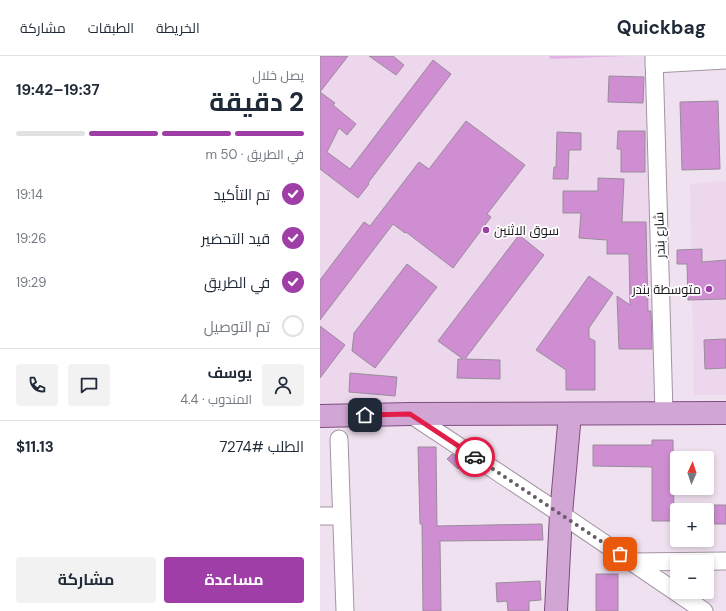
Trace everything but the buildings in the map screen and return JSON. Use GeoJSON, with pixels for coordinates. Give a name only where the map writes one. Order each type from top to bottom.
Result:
{"type":"FeatureCollection","features":[{"type":"Feature","properties":{"kind":"main road"},"geometry":{"type":"LineString","coordinates":[[320,416],[410,414],[726,413]]}},
{"type":"Feature","properties":{"kind":"main road"},"geometry":{"type":"LineString","coordinates":[[556,611],[561,514],[570,414]]}},
{"type":"Feature","properties":{"kind":"street"},"geometry":{"type":"LineString","coordinates":[[654,60],[726,60]]}},
{"type":"Feature","properties":{"kind":"street","name":"شارع بندر"},"geometry":{"type":"LineString","coordinates":[[654,60],[664,413]]}},
{"type":"Feature","properties":{"kind":"street"},"geometry":{"type":"LineString","coordinates":[[410,414],[704,611]]}},
{"type":"Feature","properties":{"kind":"street"},"geometry":{"type":"LineString","coordinates":[[339,439],[345,611]]}},
{"type":"Feature","properties":{"kind":"street"},"geometry":{"type":"LineString","coordinates":[[320,516],[341,516]]}},
{"type":"Feature","properties":{"kind":"street"},"geometry":{"type":"LineString","coordinates":[[631,562],[726,561]]}},
{"type":"Feature","properties":{"kind":"shaded area","name":"ﺳﻮق اﻻﺛﻨﻴﻦ"},"geometry":{"type":"Polygon","coordinates":[[[320,56],[549,56],[550,59],[649,56],[657,401],[320,405],[320,56]]]}},
{"type":"Feature","properties":{"kind":"shaded area"},"geometry":{"type":"Polygon","coordinates":[[[549,56],[630,56],[550,59],[549,56]]]}},
{"type":"Feature","properties":{"kind":"shaded area","name":"متوسطة بندر"},"geometry":{"type":"Polygon","coordinates":[[[726,181],[726,395],[694,395],[690,184],[726,181]]]}},
{"type":"Feature","properties":{"kind":"way so far"},"geometry":{"type":"LineString","coordinates":[[475,457],[620,554]]}},
{"type":"Feature","properties":{"kind":"place","name":"ﺳﻮق اﻻﺛﻨﻴﻦ"},"geometry":{"type":"Point","coordinates":[486,230]}},
{"type":"Feature","properties":{"kind":"place","name":"متوسطة بندر"},"geometry":{"type":"Point","coordinates":[709,289]}},
{"type":"Feature","properties":{"kind":"route"},"geometry":{"type":"LineString","coordinates":[[365,415],[410,414],[475,457]]}}]}
